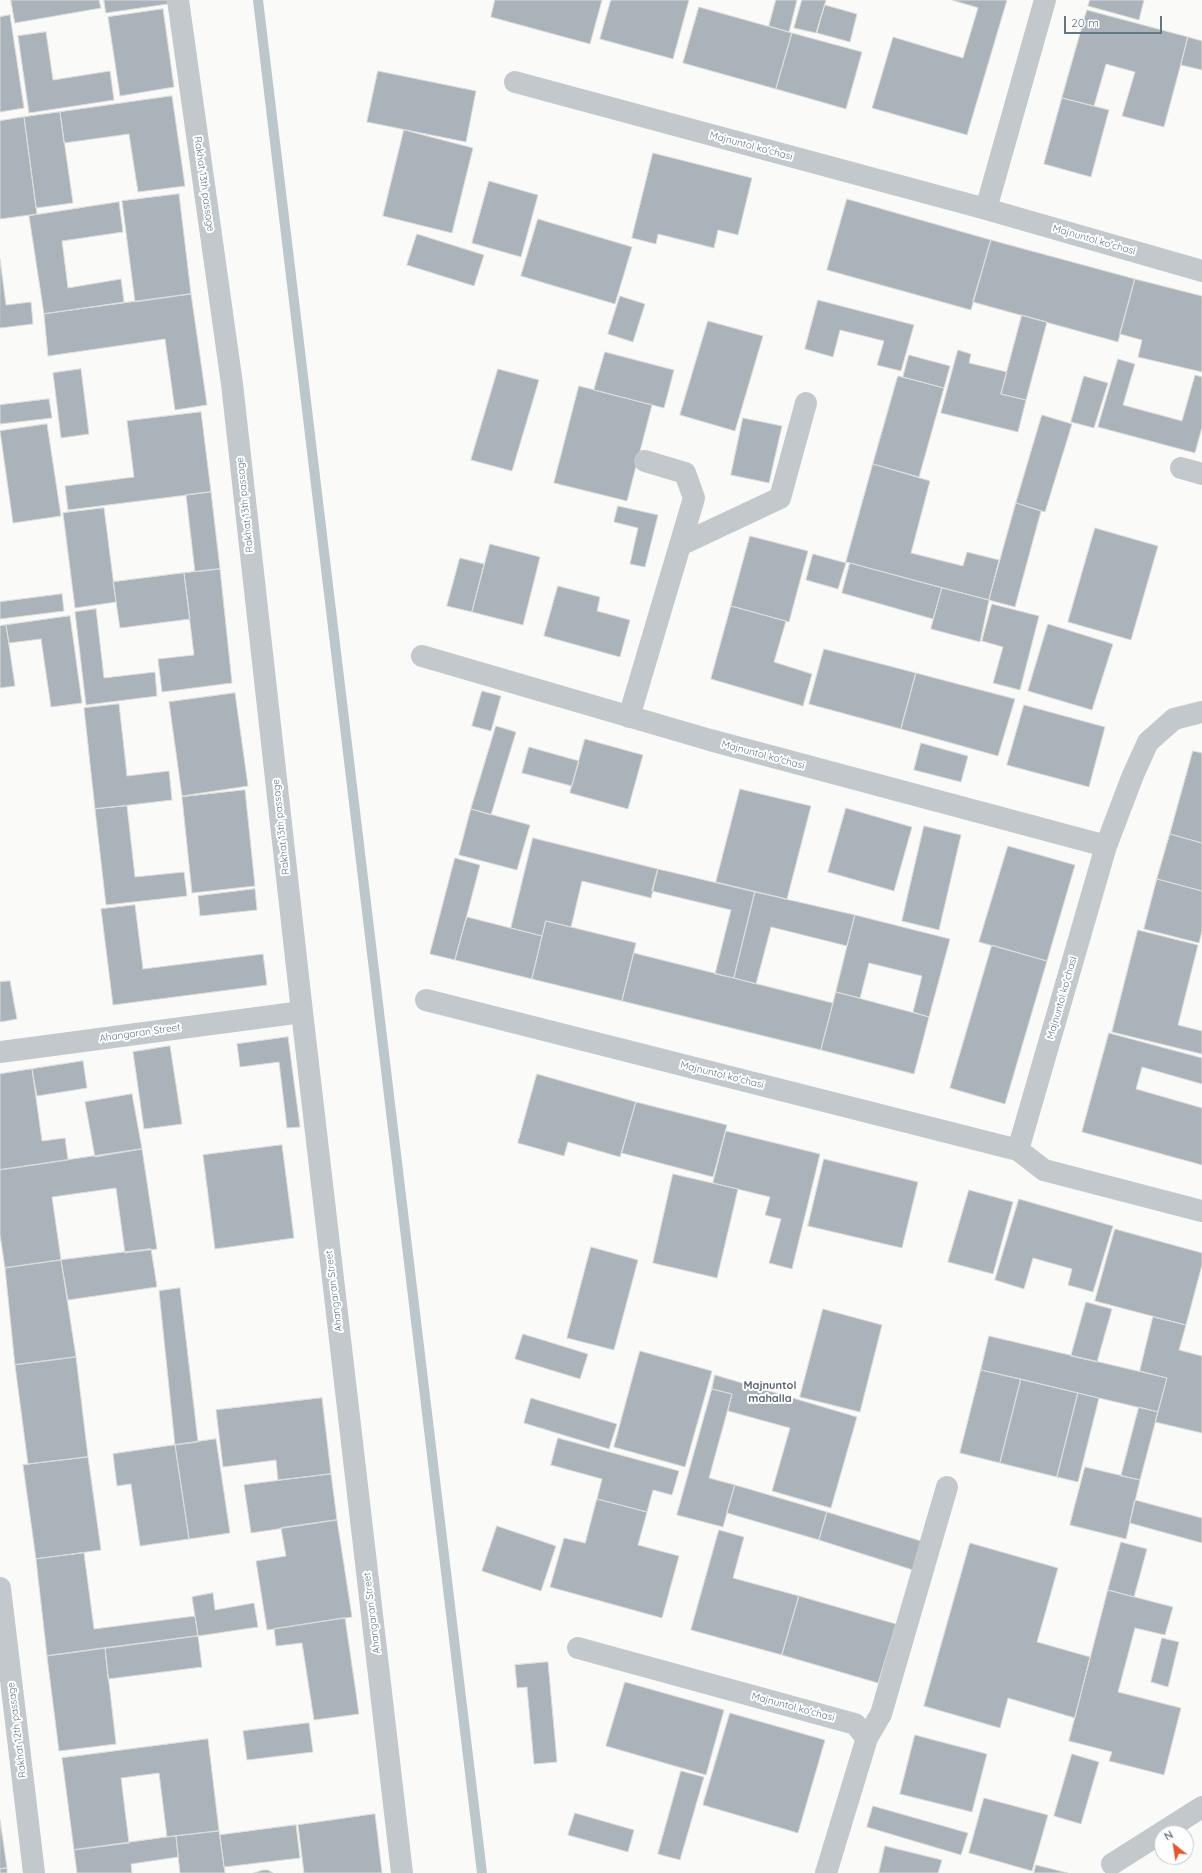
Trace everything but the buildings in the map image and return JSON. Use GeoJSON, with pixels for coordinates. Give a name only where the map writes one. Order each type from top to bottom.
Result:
{"type":"FeatureCollection","features":[{"type":"Feature","properties":{"kind":"street","name":"Rakhat 13th passage"},"geometry":{"type":"LineString","coordinates":[[178,0],[232,384],[302,1012]]}},
{"type":"Feature","properties":{"kind":"street"},"geometry":{"type":"LineString","coordinates":[[986,209],[1045,0]]}},
{"type":"Feature","properties":{"kind":"street","name":"Majnuntol ko'chasi"},"geometry":{"type":"LineString","coordinates":[[515,82],[986,209],[1202,271]]}},
{"type":"Feature","properties":{"kind":"street"},"geometry":{"type":"LineString","coordinates":[[680,545],[780,498],[806,403]]}},
{"type":"Feature","properties":{"kind":"street"},"geometry":{"type":"LineString","coordinates":[[629,717],[694,498],[685,473],[646,461]]}},
{"type":"Feature","properties":{"kind":"street"},"geometry":{"type":"LineString","coordinates":[[1181,468],[1202,474]]}},
{"type":"Feature","properties":{"kind":"street","name":"Majnuntol ko'chasi"},"geometry":{"type":"LineString","coordinates":[[422,656],[629,717],[998,819],[1106,846]]}},
{"type":"Feature","properties":{"kind":"street","name":"Majnuntol ko'chasi"},"geometry":{"type":"LineString","coordinates":[[1018,1150],[1106,846],[1132,775],[1148,742],[1174,719],[1202,712]]}},
{"type":"Feature","properties":{"kind":"street","name":"Majnuntol ko'chasi"},"geometry":{"type":"LineString","coordinates":[[426,1000],[1018,1150],[1044,1170],[1202,1211]]}},
{"type":"Feature","properties":{"kind":"street","name":"Ahangaran Street"},"geometry":{"type":"LineString","coordinates":[[0,1052],[302,1012],[402,1873]]}},
{"type":"Feature","properties":{"kind":"street"},"geometry":{"type":"LineString","coordinates":[[826,1873],[867,1738],[881,1714],[947,1487]]}},
{"type":"Feature","properties":{"kind":"street","name":"Rakhat 12th passage"},"geometry":{"type":"LineString","coordinates":[[0,1588],[34,1873]]}},
{"type":"Feature","properties":{"kind":"street","name":"Majnuntol ko'chasi"},"geometry":{"type":"LineString","coordinates":[[578,1648],[855,1724],[867,1738]]}},
{"type":"Feature","properties":{"kind":"street"},"geometry":{"type":"LineString","coordinates":[[1112,1864],[1202,1807]]}},
{"type":"Feature","properties":{"kind":"waterway"},"geometry":{"type":"LineString","coordinates":[[258,0],[482,1873]]}},
{"type":"Feature","properties":{"kind":"district","name":"Majnuntol mahalla"},"geometry":{"type":"Point","coordinates":[770,1392]}}]}
